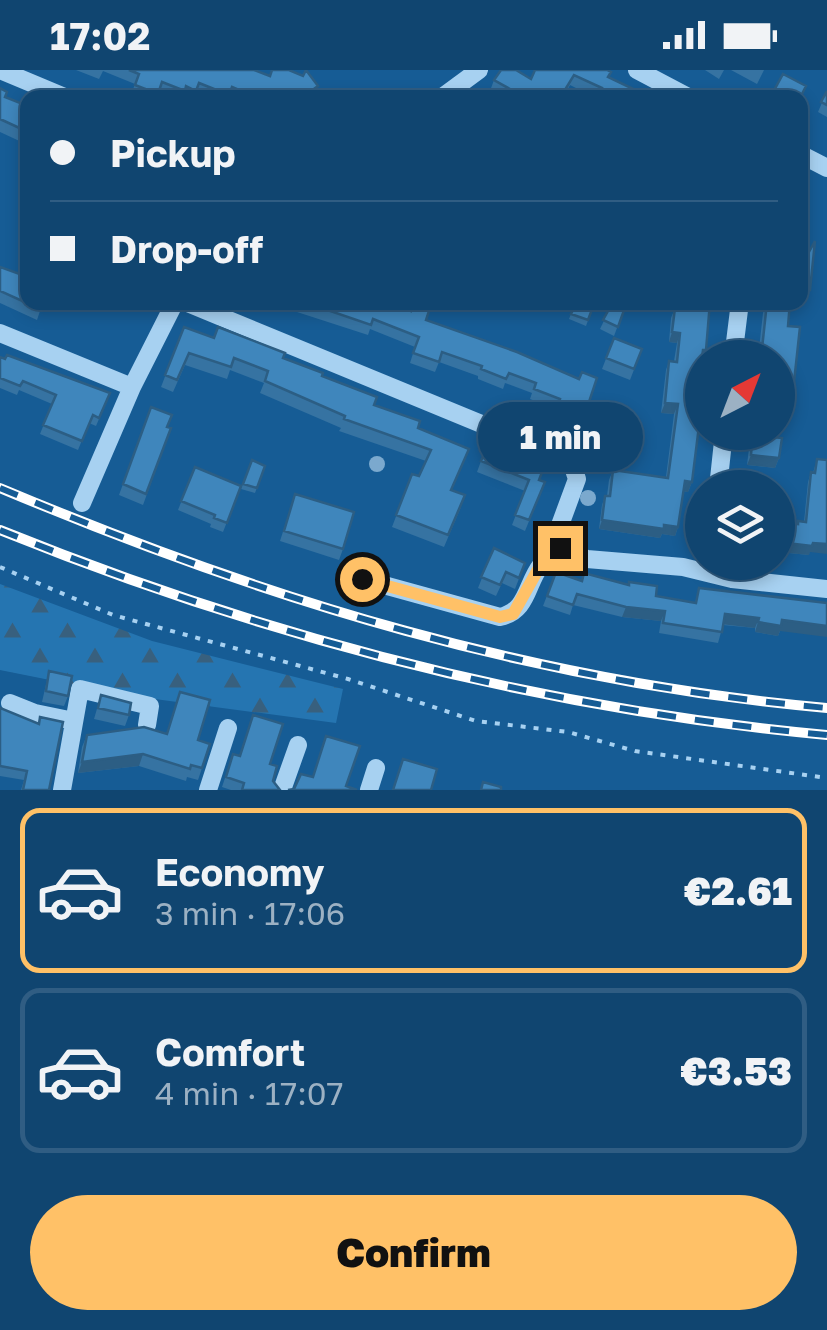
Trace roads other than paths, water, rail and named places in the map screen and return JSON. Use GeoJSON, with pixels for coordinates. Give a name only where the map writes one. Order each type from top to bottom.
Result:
{"type":"FeatureCollection","features":[{"type":"Feature","properties":{"kind":"street"},"geometry":{"type":"LineString","coordinates":[[0,70],[48,90]]}},
{"type":"Feature","properties":{"kind":"street"},"geometry":{"type":"LineString","coordinates":[[452,90],[479,70]]}},
{"type":"Feature","properties":{"kind":"street"},"geometry":{"type":"LineString","coordinates":[[637,70],[675,90]]}},
{"type":"Feature","properties":{"kind":"street"},"geometry":{"type":"LineString","coordinates":[[82,503],[132,386],[171,310]]}},
{"type":"Feature","properties":{"kind":"street"},"geometry":{"type":"LineString","coordinates":[[206,310],[552,452],[572,464],[577,479],[556,536],[560,548]]}},
{"type":"Feature","properties":{"kind":"street"},"geometry":{"type":"LineString","coordinates":[[736,340],[739,310]]}},
{"type":"Feature","properties":{"kind":"street"},"geometry":{"type":"LineString","coordinates":[[0,333],[132,386]]}},
{"type":"Feature","properties":{"kind":"street"},"geometry":{"type":"LineString","coordinates":[[560,548],[588,559],[685,567]]}},
{"type":"Feature","properties":{"kind":"street"},"geometry":{"type":"LineString","coordinates":[[362,579],[500,617],[513,614],[540,566],[560,548]]}},
{"type":"Feature","properties":{"kind":"street"},"geometry":{"type":"LineString","coordinates":[[749,580],[827,589]]}},
{"type":"Feature","properties":{"kind":"street"},"geometry":{"type":"LineString","coordinates":[[62,790],[80,689],[150,706],[147,725]]}},
{"type":"Feature","properties":{"kind":"street"},"geometry":{"type":"LineString","coordinates":[[10,703],[74,721]]}},
{"type":"Feature","properties":{"kind":"street"},"geometry":{"type":"LineString","coordinates":[[208,790],[228,728]]}},
{"type":"Feature","properties":{"kind":"street"},"geometry":{"type":"LineString","coordinates":[[282,790],[298,745]]}},
{"type":"Feature","properties":{"kind":"street"},"geometry":{"type":"LineString","coordinates":[[369,790],[376,768]]}},
{"type":"Feature","properties":{"kind":"railway"},"geometry":{"type":"LineString","coordinates":[[0,488],[202,566],[405,631],[612,679],[827,708]]}},
{"type":"Feature","properties":{"kind":"railway"},"geometry":{"type":"LineString","coordinates":[[0,530],[201,604],[406,663],[615,707],[827,735]]}}]}
